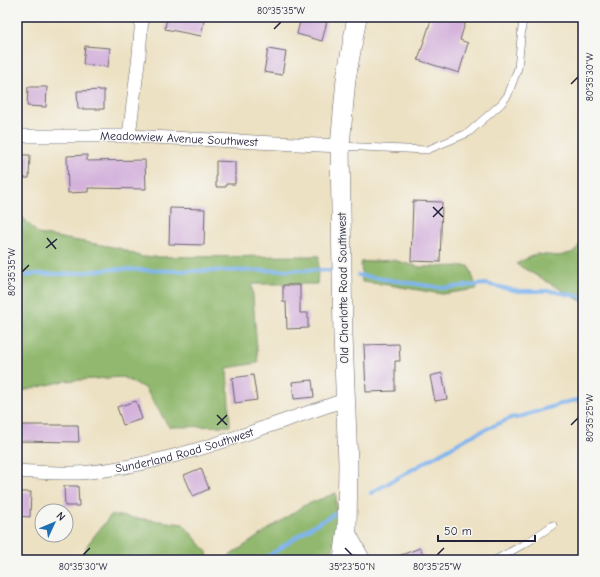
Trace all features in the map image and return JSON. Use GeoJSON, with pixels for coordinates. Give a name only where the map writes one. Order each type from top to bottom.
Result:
{"type":"FeatureCollection","features":[{"type":"Feature","properties":{"kind":"street"},"geometry":{"type":"LineString","coordinates":[[130,136],[142,17]]}},
{"type":"Feature","properties":{"kind":"street","name":"Old Charlotte Road Southwest"},"geometry":{"type":"LineString","coordinates":[[343,560],[347,528],[348,464],[340,146],[346,79],[357,17]]}},
{"type":"Feature","properties":{"kind":"street","name":"Meadowview Avenue Southwest"},"geometry":{"type":"LineString","coordinates":[[17,136],[130,136],[340,146]]}},
{"type":"Feature","properties":{"kind":"street","name":"Sunderland Road Southwest"},"geometry":{"type":"LineString","coordinates":[[17,471],[62,473],[89,472],[140,465],[200,448],[346,400]]}},
{"type":"Feature","properties":{"kind":"street"},"geometry":{"type":"LineString","coordinates":[[347,528],[364,560]]}},
{"type":"Feature","properties":{"kind":"lane"},"geometry":{"type":"LineString","coordinates":[[340,146],[427,150],[468,133],[501,104],[508,95],[518,68],[523,17]]}},
{"type":"Feature","properties":{"kind":"lane"},"geometry":{"type":"LineString","coordinates":[[495,560],[528,542],[553,525]]}},
{"type":"Feature","properties":{"kind":"green space"},"geometry":{"type":"Polygon","coordinates":[[[17,211],[38,234],[119,248],[142,257],[319,256],[317,284],[252,284],[258,363],[227,368],[230,426],[169,427],[145,388],[122,377],[65,381],[17,392],[17,211]]]}},
{"type":"Feature","properties":{"kind":"green space"},"geometry":{"type":"Polygon","coordinates":[[[583,240],[583,302],[516,264],[536,254],[559,256],[574,252],[583,240]]]}},
{"type":"Feature","properties":{"kind":"green space"},"geometry":{"type":"Polygon","coordinates":[[[393,260],[420,267],[469,266],[477,289],[442,294],[362,282],[361,262],[393,260]]]}},
{"type":"Feature","properties":{"kind":"green space"},"geometry":{"type":"Polygon","coordinates":[[[336,493],[336,536],[330,560],[225,560],[303,506],[336,493]]]}},
{"type":"Feature","properties":{"kind":"green space"},"geometry":{"type":"Polygon","coordinates":[[[111,515],[183,524],[207,552],[208,560],[81,560],[88,544],[111,515]]]}},
{"type":"Feature","properties":{"kind":"building"},"geometry":{"type":"Polygon","coordinates":[[[167,17],[184,17],[204,21],[201,36],[165,29],[167,17]]]}},
{"type":"Feature","properties":{"kind":"building"},"geometry":{"type":"Polygon","coordinates":[[[301,17],[328,17],[322,41],[297,34],[301,17]]]}},
{"type":"Feature","properties":{"kind":"building"},"geometry":{"type":"Polygon","coordinates":[[[432,17],[456,17],[466,20],[460,40],[468,43],[459,73],[418,60],[432,17]]]}},
{"type":"Feature","properties":{"kind":"building"},"geometry":{"type":"Polygon","coordinates":[[[85,46],[110,48],[108,67],[83,64],[85,46]]]}},
{"type":"Feature","properties":{"kind":"building"},"geometry":{"type":"Polygon","coordinates":[[[268,49],[286,52],[282,75],[264,72],[268,49]]]}},
{"type":"Feature","properties":{"kind":"building"},"geometry":{"type":"Polygon","coordinates":[[[28,87],[47,87],[46,107],[27,106],[28,87]]]}},
{"type":"Feature","properties":{"kind":"building"},"geometry":{"type":"Polygon","coordinates":[[[104,90],[104,109],[78,109],[77,91],[104,90]]]}},
{"type":"Feature","properties":{"kind":"building"},"geometry":{"type":"Polygon","coordinates":[[[17,155],[30,155],[29,178],[17,178],[17,155]]]}},
{"type":"Feature","properties":{"kind":"building"},"geometry":{"type":"Polygon","coordinates":[[[87,155],[87,161],[145,160],[146,189],[88,188],[88,192],[68,193],[67,156],[87,155]]]}},
{"type":"Feature","properties":{"kind":"building"},"geometry":{"type":"Polygon","coordinates":[[[216,161],[235,162],[235,184],[226,184],[226,187],[216,187],[216,161]]]}},
{"type":"Feature","properties":{"kind":"building"},"geometry":{"type":"Polygon","coordinates":[[[413,201],[442,202],[440,262],[411,261],[413,201]]]}},
{"type":"Feature","properties":{"kind":"building"},"geometry":{"type":"Polygon","coordinates":[[[170,208],[205,209],[204,245],[169,244],[170,208]]]}},
{"type":"Feature","properties":{"kind":"building"},"geometry":{"type":"Polygon","coordinates":[[[283,285],[300,285],[300,313],[308,313],[308,328],[287,329],[286,302],[283,302],[283,285]]]}},
{"type":"Feature","properties":{"kind":"building"},"geometry":{"type":"Polygon","coordinates":[[[399,344],[400,361],[395,361],[395,391],[366,392],[364,345],[399,344]]]}},
{"type":"Feature","properties":{"kind":"building"},"geometry":{"type":"Polygon","coordinates":[[[442,373],[447,399],[435,401],[430,376],[442,373]]]}},
{"type":"Feature","properties":{"kind":"building"},"geometry":{"type":"Polygon","coordinates":[[[253,375],[257,400],[235,403],[232,378],[253,375]]]}},
{"type":"Feature","properties":{"kind":"building"},"geometry":{"type":"Polygon","coordinates":[[[312,380],[314,397],[294,399],[292,382],[312,380]]]}},
{"type":"Feature","properties":{"kind":"building"},"geometry":{"type":"Polygon","coordinates":[[[136,401],[142,419],[123,425],[117,407],[136,401]]]}},
{"type":"Feature","properties":{"kind":"building"},"geometry":{"type":"Polygon","coordinates":[[[17,425],[78,425],[79,442],[17,441],[17,425]]]}},
{"type":"Feature","properties":{"kind":"building"},"geometry":{"type":"Polygon","coordinates":[[[201,468],[209,489],[193,496],[184,475],[201,468]]]}},
{"type":"Feature","properties":{"kind":"building"},"geometry":{"type":"Polygon","coordinates":[[[64,486],[78,486],[79,506],[74,506],[74,503],[65,503],[64,486]]]}},
{"type":"Feature","properties":{"kind":"building"},"geometry":{"type":"Polygon","coordinates":[[[17,492],[31,492],[30,517],[17,516],[17,492]]]}},
{"type":"Feature","properties":{"kind":"building"},"geometry":{"type":"Polygon","coordinates":[[[420,548],[425,560],[390,560],[390,559],[420,548]]]}},
{"type":"Feature","properties":{"kind":"waterway"},"geometry":{"type":"LineString","coordinates":[[17,277],[34,274],[70,274],[112,269],[175,271],[332,271]]}},
{"type":"Feature","properties":{"kind":"waterway"},"geometry":{"type":"LineString","coordinates":[[358,275],[442,288],[486,284],[518,291],[551,291],[583,297]]}},
{"type":"Feature","properties":{"kind":"waterway"},"geometry":{"type":"LineString","coordinates":[[371,493],[469,437],[513,417],[516,418],[567,402],[583,399]]}},
{"type":"Feature","properties":{"kind":"waterway"},"geometry":{"type":"LineString","coordinates":[[263,560],[311,527],[336,513]]}}]}
